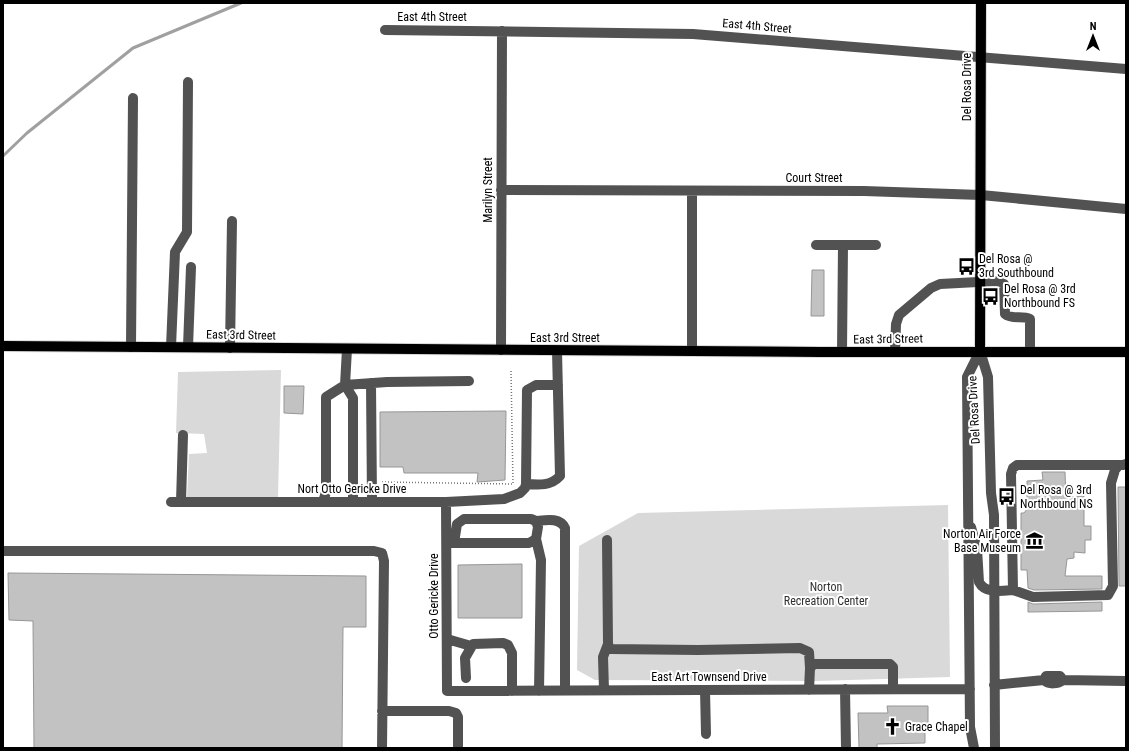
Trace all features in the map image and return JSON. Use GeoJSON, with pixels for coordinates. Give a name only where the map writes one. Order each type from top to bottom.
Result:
{"type":"FeatureCollection","features":[{"type":"Feature","properties":{"kind":"main road","name":"Del Rosa Drive"},"geometry":{"type":"LineString","coordinates":[[980,351],[981,3]]}},
{"type":"Feature","properties":{"kind":"main road","name":"East 3rd Street"},"geometry":{"type":"LineString","coordinates":[[3,346],[557,351],[1126,352]]}},
{"type":"Feature","properties":{"kind":"street","name":"East 4th Street"},"geometry":{"type":"LineString","coordinates":[[384,30],[693,34],[1126,69]]}},
{"type":"Feature","properties":{"kind":"street","name":"Marilyn Street"},"geometry":{"type":"LineString","coordinates":[[501,350],[502,31]]}},
{"type":"Feature","properties":{"kind":"street"},"geometry":{"type":"LineString","coordinates":[[171,347],[175,252],[187,232],[188,82]]}},
{"type":"Feature","properties":{"kind":"street"},"geometry":{"type":"LineString","coordinates":[[131,347],[133,98]]}},
{"type":"Feature","properties":{"kind":"street","name":"Court Street"},"geometry":{"type":"LineString","coordinates":[[502,190],[864,191],[981,195],[1126,208]]}},
{"type":"Feature","properties":{"kind":"street"},"geometry":{"type":"LineString","coordinates":[[692,190],[692,351]]}},
{"type":"Feature","properties":{"kind":"street"},"geometry":{"type":"LineString","coordinates":[[230,348],[232,221]]}},
{"type":"Feature","properties":{"kind":"street"},"geometry":{"type":"LineString","coordinates":[[816,245],[876,245]]}},
{"type":"Feature","properties":{"kind":"street"},"geometry":{"type":"LineString","coordinates":[[842,352],[843,245]]}},
{"type":"Feature","properties":{"kind":"street"},"geometry":{"type":"LineString","coordinates":[[188,347],[191,267]]}},
{"type":"Feature","properties":{"kind":"street"},"geometry":{"type":"LineString","coordinates":[[895,352],[896,324],[899,315],[931,288],[940,284],[980,281],[997,281],[1004,284],[1005,314],[1010,317],[1026,317],[1030,319],[1030,351]]}},
{"type":"Feature","properties":{"kind":"street"},"geometry":{"type":"LineString","coordinates":[[347,349],[345,385],[353,398],[353,502]]}},
{"type":"Feature","properties":{"kind":"street"},"geometry":{"type":"LineString","coordinates":[[557,351],[558,385],[560,476],[555,482],[540,485],[526,484],[527,390],[536,384],[558,385]]}},
{"type":"Feature","properties":{"kind":"street","name":"Del Rosa Drive"},"geometry":{"type":"LineString","coordinates":[[974,748],[970,727],[967,377],[980,351]]}},
{"type":"Feature","properties":{"kind":"street","name":"Del Rosa Drive"},"geometry":{"type":"LineString","coordinates":[[980,351],[988,377],[991,493],[994,515],[995,748]]}},
{"type":"Feature","properties":{"kind":"street"},"geometry":{"type":"LineString","coordinates":[[323,502],[326,492],[326,397],[345,385],[469,381]]}},
{"type":"Feature","properties":{"kind":"street"},"geometry":{"type":"LineString","coordinates":[[371,383],[372,502]]}},
{"type":"Feature","properties":{"kind":"street","name":"Nort Otto Gericke Drive"},"geometry":{"type":"LineString","coordinates":[[182,436],[176,502],[446,502],[504,499],[520,493],[525,488],[526,484]]}},
{"type":"Feature","properties":{"kind":"street"},"geometry":{"type":"LineString","coordinates":[[968,522],[973,533],[977,549],[979,582],[981,587],[994,591],[1013,590],[1033,597],[1108,595],[1113,586],[1111,483],[1115,470],[1122,464]]}},
{"type":"Feature","properties":{"kind":"street"},"geometry":{"type":"LineString","coordinates":[[1013,590],[1011,474],[1013,468],[1017,465],[1122,464]]}},
{"type":"Feature","properties":{"kind":"street","name":"Otto Gericke Drive"},"geometry":{"type":"LineString","coordinates":[[446,502],[450,543],[447,639],[448,691]]}},
{"type":"Feature","properties":{"kind":"street"},"geometry":{"type":"LineString","coordinates":[[536,539],[529,543],[450,543],[457,524],[464,519],[531,519],[536,521],[556,520],[563,523],[565,528],[565,690]]}},
{"type":"Feature","properties":{"kind":"street"},"geometry":{"type":"LineString","coordinates":[[536,521],[538,527],[536,539],[540,560],[539,691]]}},
{"type":"Feature","properties":{"kind":"street"},"geometry":{"type":"LineString","coordinates":[[604,690],[603,657],[608,644],[607,540]]}},
{"type":"Feature","properties":{"kind":"street"},"geometry":{"type":"LineString","coordinates":[[3,551],[374,551],[382,554],[384,561],[382,748]]}},
{"type":"Feature","properties":{"kind":"street"},"geometry":{"type":"LineString","coordinates":[[447,639],[471,646]]}},
{"type":"Feature","properties":{"kind":"street"},"geometry":{"type":"LineString","coordinates":[[466,678],[466,658],[471,646],[476,642],[503,643],[508,645],[512,653],[512,691]]}},
{"type":"Feature","properties":{"kind":"street"},"geometry":{"type":"LineString","coordinates":[[608,644],[612,650],[800,648],[809,652],[809,690]]}},
{"type":"Feature","properties":{"kind":"street"},"geometry":{"type":"LineString","coordinates":[[810,668],[814,664],[890,664],[893,667],[893,689]]}},
{"type":"Feature","properties":{"kind":"street"},"geometry":{"type":"LineString","coordinates":[[994,686],[1044,680],[1046,676],[1053,675],[1060,676],[1063,680],[1126,681]]}},
{"type":"Feature","properties":{"kind":"street"},"geometry":{"type":"LineString","coordinates":[[845,689],[846,748]]}},
{"type":"Feature","properties":{"kind":"street","name":"East Art Townsend Drive"},"geometry":{"type":"LineString","coordinates":[[448,691],[970,689]]}},
{"type":"Feature","properties":{"kind":"street"},"geometry":{"type":"LineString","coordinates":[[705,690],[706,734]]}},
{"type":"Feature","properties":{"kind":"street"},"geometry":{"type":"LineString","coordinates":[[382,711],[449,711],[456,713],[458,717],[458,748]]}},
{"type":"Feature","properties":{"kind":"path"},"geometry":{"type":"LineString","coordinates":[[372,482],[513,484],[511,371]]}},
{"type":"Feature","properties":{"kind":"green space"},"geometry":{"type":"Polygon","coordinates":[[[281,370],[278,498],[187,497],[189,454],[207,453],[204,434],[176,433],[178,372],[281,370]]]}},
{"type":"Feature","properties":{"kind":"green space","name":"Norton Recreation Center"},"geometry":{"type":"Polygon","coordinates":[[[948,505],[950,677],[816,681],[595,680],[577,670],[579,546],[638,513],[948,505]]]}},
{"type":"Feature","properties":{"kind":"building"},"geometry":{"type":"Polygon","coordinates":[[[812,270],[824,270],[824,316],[811,316],[812,270]]]}},
{"type":"Feature","properties":{"kind":"building"},"geometry":{"type":"Polygon","coordinates":[[[284,386],[304,386],[303,414],[284,413],[284,386]]]}},
{"type":"Feature","properties":{"kind":"building"},"geometry":{"type":"Polygon","coordinates":[[[506,411],[505,480],[477,482],[478,473],[404,473],[403,467],[380,467],[380,412],[506,411]]]}},
{"type":"Feature","properties":{"kind":"building"},"geometry":{"type":"Polygon","coordinates":[[[1042,472],[1065,472],[1066,497],[1084,496],[1084,526],[1091,526],[1091,540],[1085,540],[1085,553],[1074,552],[1074,558],[1067,559],[1065,576],[1102,576],[1102,589],[1034,590],[1028,588],[1027,570],[1021,570],[1021,513],[1024,513],[1027,509],[1027,481],[1043,480],[1042,472]]]}},
{"type":"Feature","properties":{"kind":"building"},"geometry":{"type":"Polygon","coordinates":[[[1118,487],[1126,487],[1126,586],[1119,586],[1118,487]]]}},
{"type":"Feature","properties":{"kind":"building"},"geometry":{"type":"Polygon","coordinates":[[[522,564],[522,618],[458,618],[458,565],[522,564]]]}},
{"type":"Feature","properties":{"kind":"building"},"geometry":{"type":"Polygon","coordinates":[[[8,573],[366,576],[366,627],[343,627],[342,748],[34,748],[33,621],[9,620],[8,573]]]}},
{"type":"Feature","properties":{"kind":"building"},"geometry":{"type":"Polygon","coordinates":[[[1028,602],[1033,604],[1102,602],[1102,611],[1028,612],[1028,602]]]}},
{"type":"Feature","properties":{"kind":"building","name":"Grace Chapel"},"geometry":{"type":"Polygon","coordinates":[[[887,706],[928,706],[928,725],[925,728],[925,743],[877,744],[877,748],[859,748],[858,713],[888,713],[887,706]]]}},
{"type":"Feature","properties":{"kind":"waterway"},"geometry":{"type":"LineString","coordinates":[[3,156],[27,133],[133,48],[241,3]]}},
{"type":"Feature","properties":{"kind":"place","name":"Del Rosa @ 3rd Southbound"},"geometry":{"type":"Point","coordinates":[966,266]}},
{"type":"Feature","properties":{"kind":"place","name":"Del Rosa @ 3rd Northbound FS"},"geometry":{"type":"Point","coordinates":[991,296]}},
{"type":"Feature","properties":{"kind":"place","name":"Del Rosa @ 3rd Northbound NS"},"geometry":{"type":"Point","coordinates":[1007,497]}},
{"type":"Feature","properties":{"kind":"place","name":"Norton Air Force Base Museum"},"geometry":{"type":"Point","coordinates":[1034,541]}},
{"type":"Feature","properties":{"kind":"place","name":"Grace Chapel"},"geometry":{"type":"Point","coordinates":[892,727]}}]}
